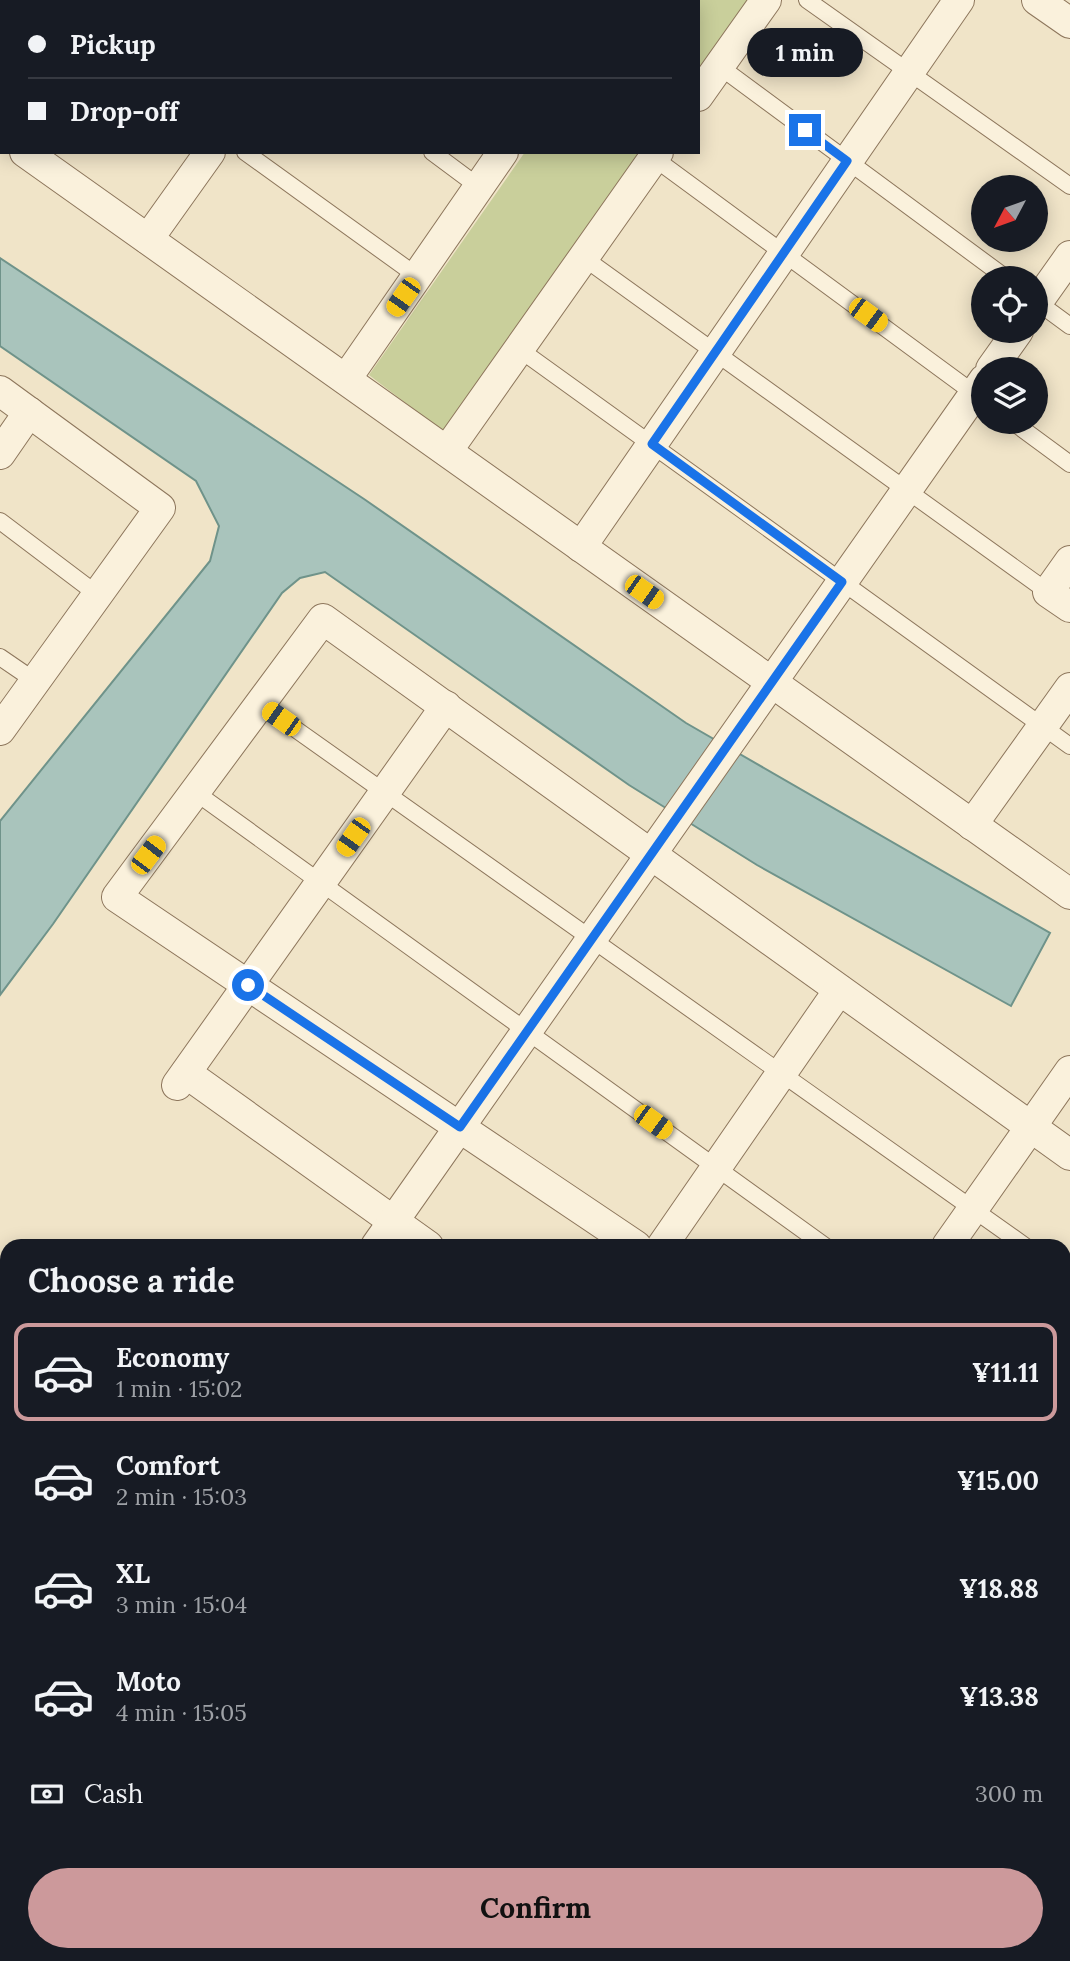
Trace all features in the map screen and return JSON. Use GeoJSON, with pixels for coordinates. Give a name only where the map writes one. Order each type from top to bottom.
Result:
{"type":"FeatureCollection","features":[{"type":"Feature","properties":{"kind":"street"},"geometry":{"type":"LineString","coordinates":[[700,93],[766,0]]}},
{"type":"Feature","properties":{"kind":"street"},"geometry":{"type":"LineString","coordinates":[[581,547],[959,0]]}},
{"type":"Feature","properties":{"kind":"street"},"geometry":{"type":"LineString","coordinates":[[1037,0],[1070,23]]}},
{"type":"Feature","properties":{"kind":"street"},"geometry":{"type":"LineString","coordinates":[[28,154],[1070,894]]}},
{"type":"Feature","properties":{"kind":"street"},"geometry":{"type":"LineString","coordinates":[[148,239],[209,154]]}},
{"type":"Feature","properties":{"kind":"street"},"geometry":{"type":"LineString","coordinates":[[346,379],[502,154]]}},
{"type":"Feature","properties":{"kind":"street"},"geometry":{"type":"LineString","coordinates":[[447,451],[656,155]]}},
{"type":"Feature","properties":{"kind":"street"},"geometry":{"type":"LineString","coordinates":[[1048,287],[1070,256]]}},
{"type":"Feature","properties":{"kind":"street"},"geometry":{"type":"LineString","coordinates":[[0,391],[160,508],[0,730]]}},
{"type":"Feature","properties":{"kind":"street"},"geometry":{"type":"LineString","coordinates":[[385,1234],[906,490],[971,402]]}},
{"type":"Feature","properties":{"kind":"street"},"geometry":{"type":"LineString","coordinates":[[0,454],[29,412]]}},
{"type":"Feature","properties":{"kind":"street"},"geometry":{"type":"LineString","coordinates":[[1059,600],[1070,561]]}},
{"type":"Feature","properties":{"kind":"street"},"geometry":{"type":"LineString","coordinates":[[626,1239],[117,897],[323,619],[1070,1155]]}},
{"type":"Feature","properties":{"kind":"street"},"geometry":{"type":"LineString","coordinates":[[972,825],[1070,688]]}},
{"type":"Feature","properties":{"kind":"street"},"geometry":{"type":"LineString","coordinates":[[403,1239],[385,1234],[182,1079],[446,706]]}},
{"type":"Feature","properties":{"kind":"street"},"geometry":{"type":"LineString","coordinates":[[667,1239],[839,990]]}},
{"type":"Feature","properties":{"kind":"street"},"geometry":{"type":"LineString","coordinates":[[952,1239],[1070,1071]]}},
{"type":"Feature","properties":{"kind":"lane"},"geometry":{"type":"LineString","coordinates":[[807,0],[1070,186]]}},
{"type":"Feature","properties":{"kind":"lane"},"geometry":{"type":"LineString","coordinates":[[719,66],[990,266]]}},
{"type":"Feature","properties":{"kind":"lane"},"geometry":{"type":"LineString","coordinates":[[248,154],[417,276]]}},
{"type":"Feature","properties":{"kind":"lane"},"geometry":{"type":"LineString","coordinates":[[435,154],[479,187]]}},
{"type":"Feature","properties":{"kind":"lane"},"geometry":{"type":"LineString","coordinates":[[656,155],[784,253],[971,378]]}},
{"type":"Feature","properties":{"kind":"lane"},"geometry":{"type":"LineString","coordinates":[[584,258],[1059,600]]}},
{"type":"Feature","properties":{"kind":"lane"},"geometry":{"type":"LineString","coordinates":[[1048,310],[1070,326]]}},
{"type":"Feature","properties":{"kind":"lane"},"geometry":{"type":"LineString","coordinates":[[519,349],[1070,746]]}},
{"type":"Feature","properties":{"kind":"lane"},"geometry":{"type":"LineString","coordinates":[[1029,434],[1070,464]]}},
{"type":"Feature","properties":{"kind":"lane"},"geometry":{"type":"LineString","coordinates":[[0,521],[98,595]]}},
{"type":"Feature","properties":{"kind":"lane"},"geometry":{"type":"LineString","coordinates":[[0,656],[35,681]]}},
{"type":"Feature","properties":{"kind":"lane"},"geometry":{"type":"LineString","coordinates":[[260,704],[1015,1239]]}},
{"type":"Feature","properties":{"kind":"lane"},"geometry":{"type":"LineString","coordinates":[[195,792],[815,1239]]}},
{"type":"Feature","properties":{"kind":"green space"},"geometry":{"type":"Polygon","coordinates":[[[700,0],[753,0],[700,74],[700,0]]]}},
{"type":"Feature","properties":{"kind":"green space"},"geometry":{"type":"Polygon","coordinates":[[[524,154],[644,154],[446,434],[369,375],[524,154]]]}},
{"type":"Feature","properties":{"kind":"water"},"geometry":{"type":"Polygon","coordinates":[[[0,258],[364,499],[686,723],[1050,933],[1011,1006],[757,865],[629,785],[325,572],[300,578],[282,593],[53,924],[0,995],[0,821],[210,561],[219,526],[196,481],[0,346],[0,258]]]}},
{"type":"Feature","properties":{"kind":"route"},"geometry":{"type":"LineString","coordinates":[[248,985],[460,1127],[842,582],[652,444],[847,161],[805,130]]}}]}
